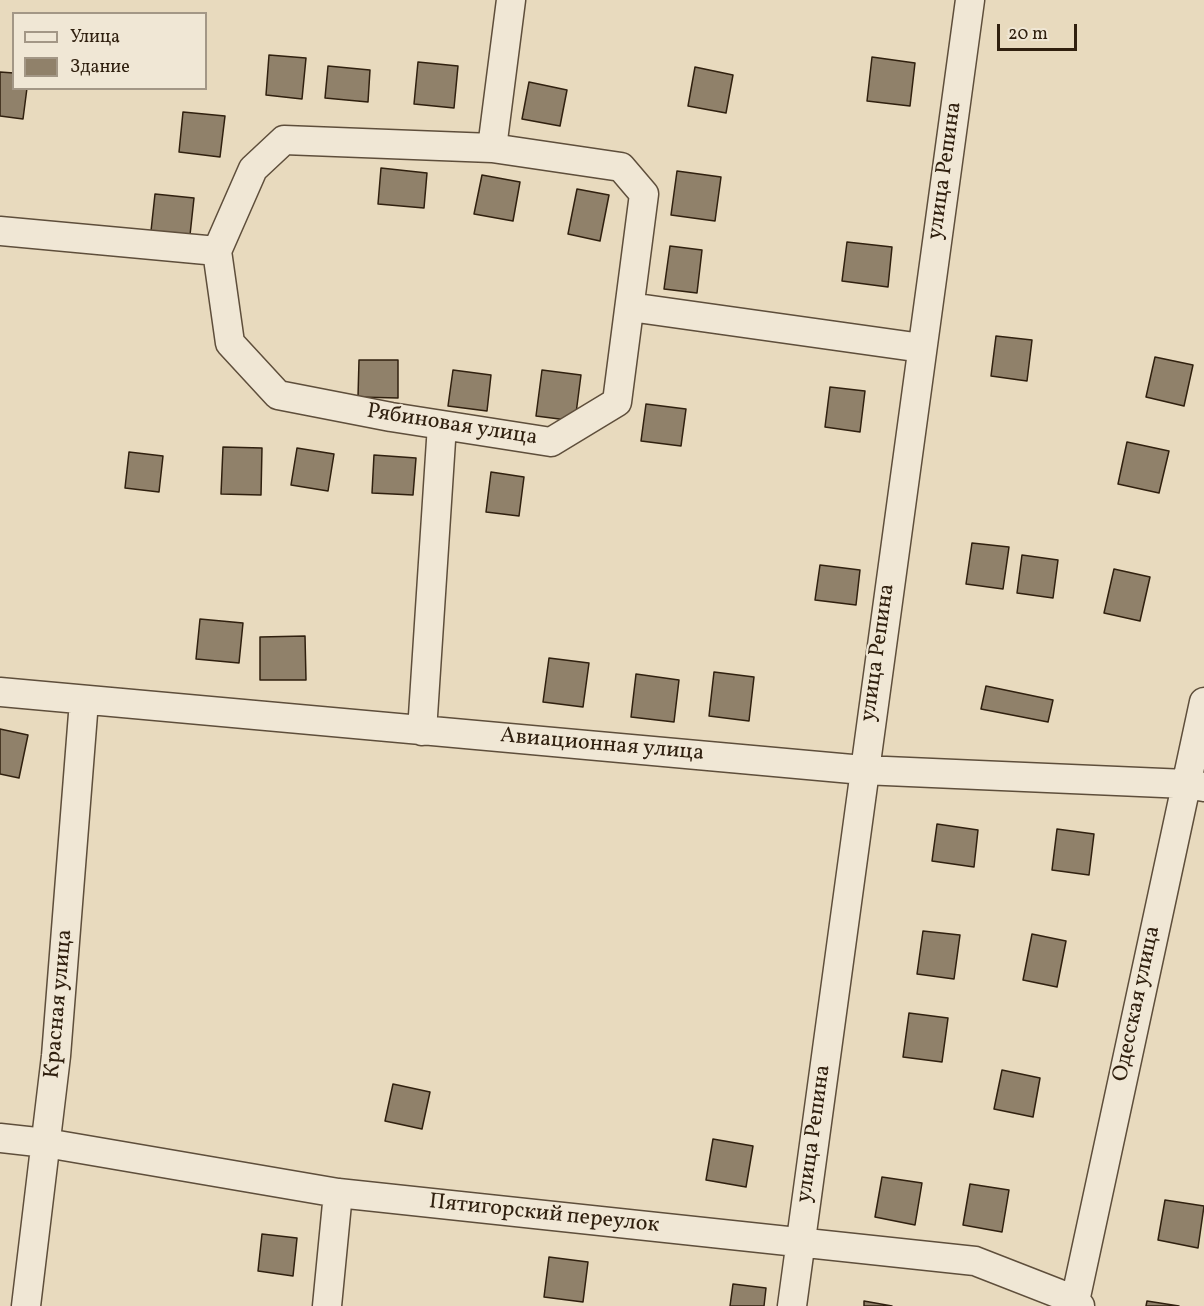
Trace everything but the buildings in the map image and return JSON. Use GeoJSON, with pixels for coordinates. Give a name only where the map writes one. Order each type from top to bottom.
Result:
{"type":"FeatureCollection","features":[{"type":"Feature","properties":{"kind":"street"},"geometry":{"type":"LineString","coordinates":[[492,148],[511,0]]}},
{"type":"Feature","properties":{"kind":"street","name":"улица Репина"},"geometry":{"type":"LineString","coordinates":[[792,1306],[863,770],[970,0]]}},
{"type":"Feature","properties":{"kind":"street","name":"Рябиновая улица"},"geometry":{"type":"LineString","coordinates":[[284,140],[492,148],[621,167],[644,195],[617,402],[551,442],[278,395],[230,343],[217,251],[253,169],[284,140]]}},
{"type":"Feature","properties":{"kind":"street"},"geometry":{"type":"LineString","coordinates":[[0,231],[217,251]]}},
{"type":"Feature","properties":{"kind":"street"},"geometry":{"type":"LineString","coordinates":[[630,307],[922,348]]}},
{"type":"Feature","properties":{"kind":"street"},"geometry":{"type":"LineString","coordinates":[[422,731],[442,425]]}},
{"type":"Feature","properties":{"kind":"street","name":"Авиационная улица"},"geometry":{"type":"LineString","coordinates":[[0,692],[863,770],[1195,785]]}},
{"type":"Feature","properties":{"kind":"street","name":"Красная улица"},"geometry":{"type":"LineString","coordinates":[[26,1306],[56,1056],[84,701]]}},
{"type":"Feature","properties":{"kind":"street","name":"Одесская улица"},"geometry":{"type":"LineString","coordinates":[[1076,1304],[1195,785],[1204,702]]}},
{"type":"Feature","properties":{"kind":"street","name":"Пятигорский переулок"},"geometry":{"type":"LineString","coordinates":[[0,1138],[46,1143],[339,1193],[975,1261],[1076,1304]]}},
{"type":"Feature","properties":{"kind":"street"},"geometry":{"type":"LineString","coordinates":[[327,1306],[339,1193]]}}]}
